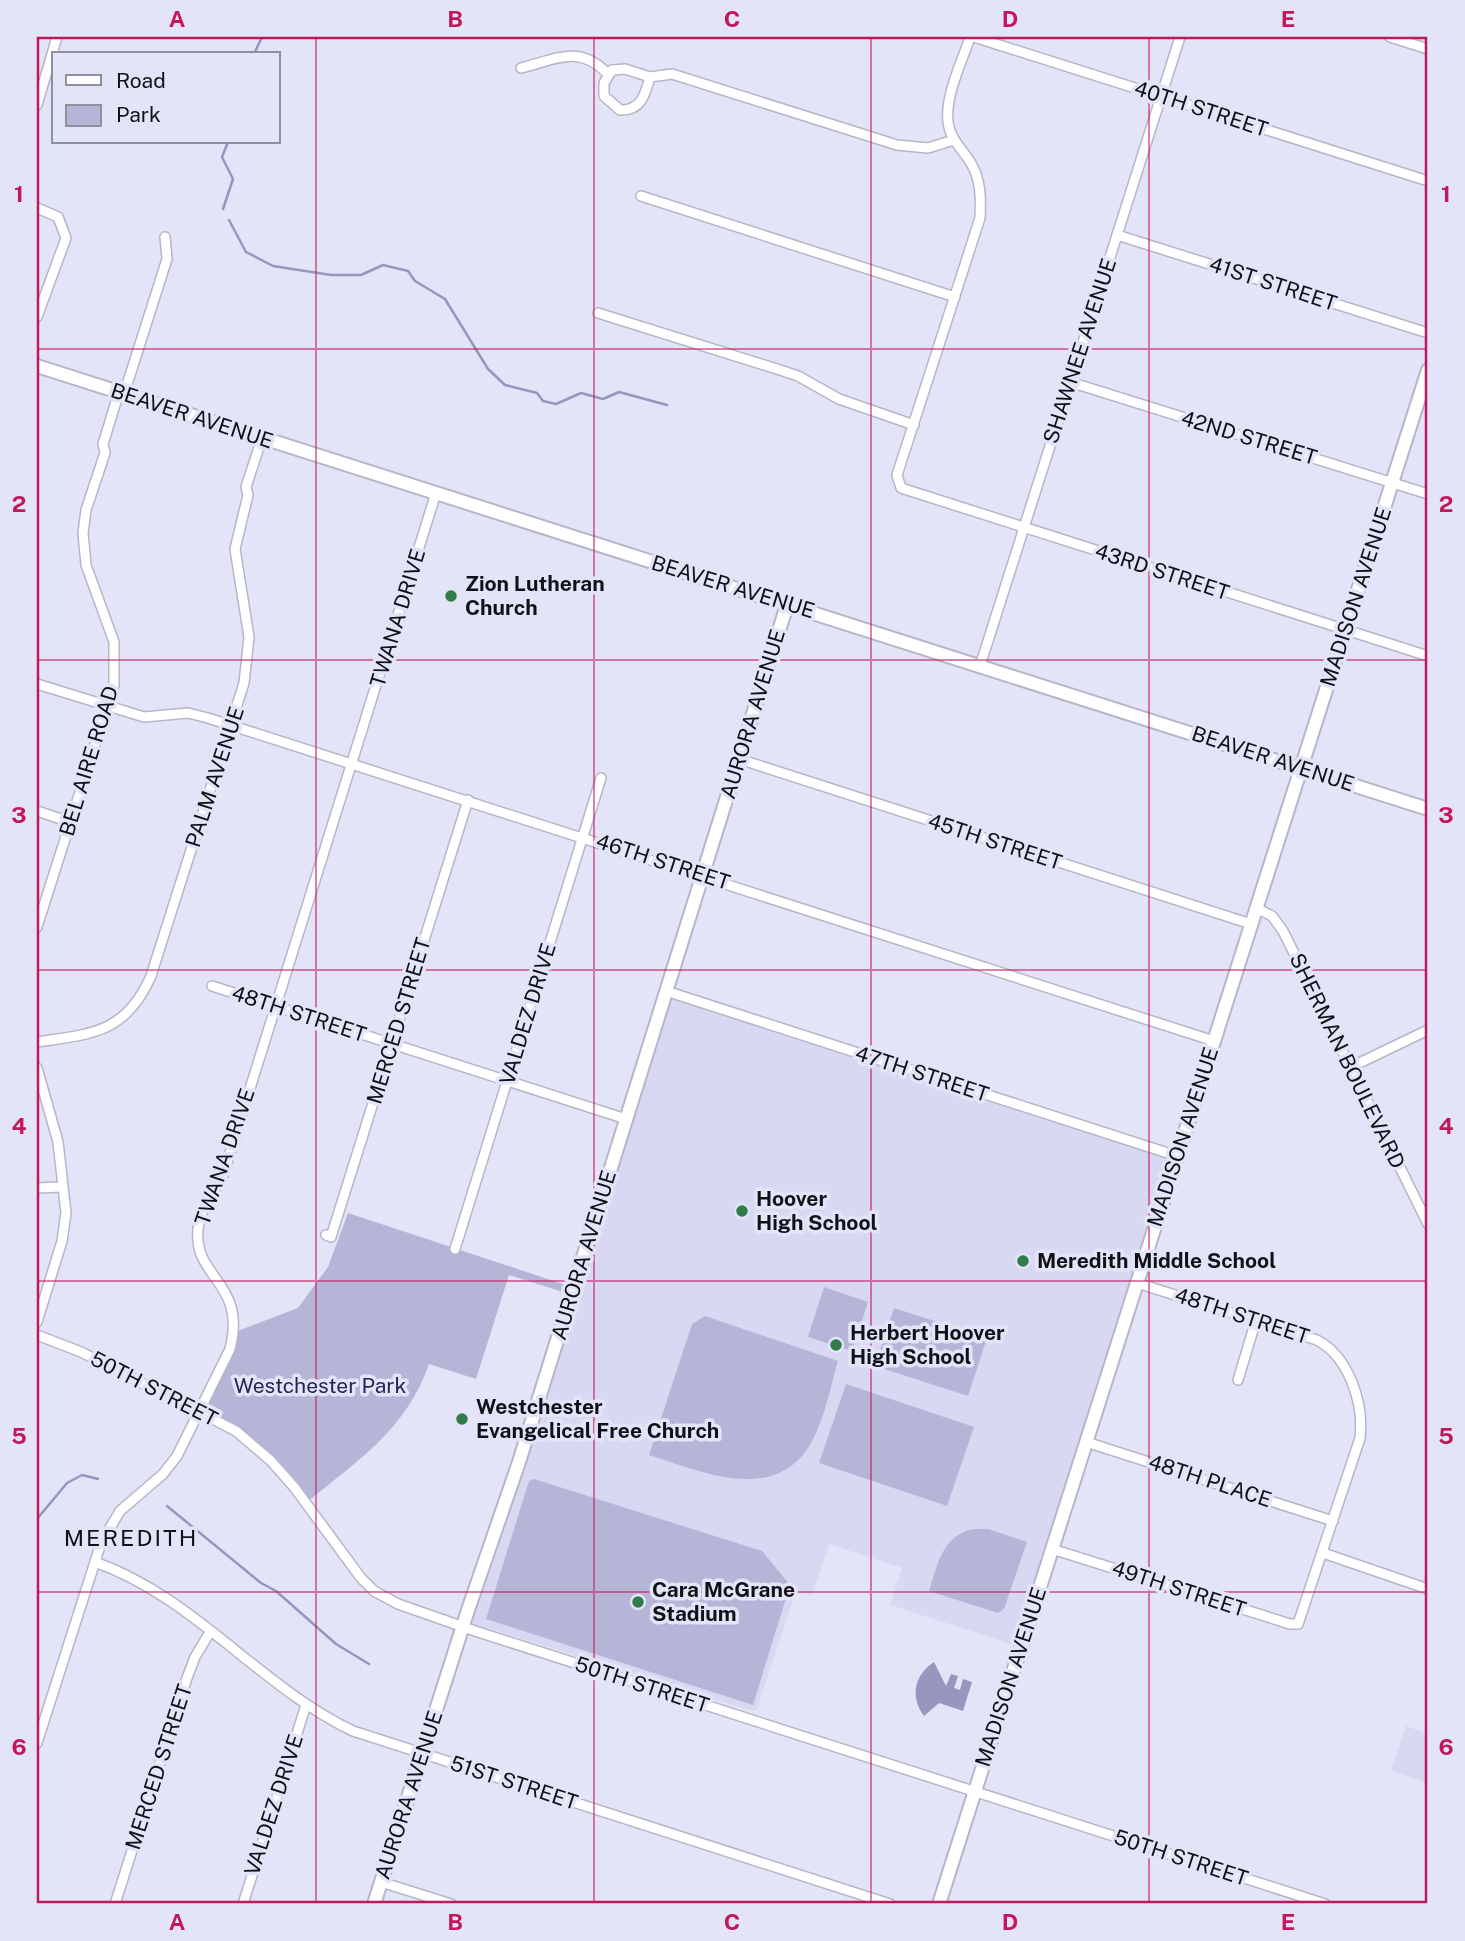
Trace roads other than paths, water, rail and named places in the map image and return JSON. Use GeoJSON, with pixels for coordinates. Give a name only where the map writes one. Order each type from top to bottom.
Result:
{"type":"FeatureCollection","features":[{"type":"Feature","properties":{"kind":"street"},"geometry":{"type":"LineString","coordinates":[[598,313],[788,373],[839,399],[914,425],[980,218],[982,197],[976,173],[954,140],[948,108],[972,37]]}},
{"type":"Feature","properties":{"kind":"street","name":"40TH STREET"},"geometry":{"type":"LineString","coordinates":[[972,37],[1428,181]]}},
{"type":"Feature","properties":{"kind":"street","name":"SHAWNEE AVENUE"},"geometry":{"type":"LineString","coordinates":[[980,666],[1180,37]]}},
{"type":"Feature","properties":{"kind":"street"},"geometry":{"type":"LineString","coordinates":[[1390,37],[1428,49]]}},
{"type":"Feature","properties":{"kind":"street"},"geometry":{"type":"LineString","coordinates":[[37,105],[52,54]]}},
{"type":"Feature","properties":{"kind":"street"},"geometry":{"type":"LineString","coordinates":[[521,68],[574,55],[590,58],[608,74]]}},
{"type":"Feature","properties":{"kind":"street"},"geometry":{"type":"LineString","coordinates":[[650,77],[640,104],[620,110],[604,96],[604,83],[608,74],[625,69],[650,77],[664,73],[897,145],[928,148],[954,140]]}},
{"type":"Feature","properties":{"kind":"street"},"geometry":{"type":"LineString","coordinates":[[641,197],[955,297]]}},
{"type":"Feature","properties":{"kind":"street"},"geometry":{"type":"LineString","coordinates":[[37,208],[58,217],[66,238],[37,317]]}},
{"type":"Feature","properties":{"kind":"street","name":"41ST STREET"},"geometry":{"type":"LineString","coordinates":[[1117,235],[1428,333]]}},
{"type":"Feature","properties":{"kind":"street","name":"BEL AIRE ROAD"},"geometry":{"type":"LineString","coordinates":[[37,927],[107,707],[116,667],[114,642],[86,565],[83,533],[86,510],[105,453],[103,444],[167,259],[165,237]]}},
{"type":"Feature","properties":{"kind":"street","name":"BEAVER AVENUE"},"geometry":{"type":"LineString","coordinates":[[37,366],[1428,809]]}},
{"type":"Feature","properties":{"kind":"street","name":"MADISON AVENUE"},"geometry":{"type":"LineString","coordinates":[[939,1904],[1428,370]]}},
{"type":"Feature","properties":{"kind":"street","name":"42ND STREET"},"geometry":{"type":"LineString","coordinates":[[1070,382],[1428,494]]}},
{"type":"Feature","properties":{"kind":"street","name":"43RD STREET"},"geometry":{"type":"LineString","coordinates":[[914,425],[897,475],[899,484],[909,492],[1428,656]]}},
{"type":"Feature","properties":{"kind":"street","name":"PALM AVENUE"},"geometry":{"type":"LineString","coordinates":[[37,1042],[108,1028],[126,1016],[142,996],[232,726],[249,659],[246,611],[235,549],[248,495],[246,487],[262,438]]}},
{"type":"Feature","properties":{"kind":"street","name":"TWANA DRIVE"},"geometry":{"type":"LineString","coordinates":[[37,1743],[95,1562],[112,1521],[135,1495],[163,1474],[177,1456],[230,1349],[235,1321],[230,1298],[203,1261],[198,1226],[205,1204],[223,1175],[354,763],[436,493]]}},
{"type":"Feature","properties":{"kind":"street","name":"AURORA AVENUE"},"geometry":{"type":"LineString","coordinates":[[374,1904],[462,1627],[500,1521],[787,605]]}},
{"type":"Feature","properties":{"kind":"street","name":"46TH STREET"},"geometry":{"type":"LineString","coordinates":[[37,684],[144,717],[188,713],[354,763],[1214,1041]]}},
{"type":"Feature","properties":{"kind":"street","name":"45TH STREET"},"geometry":{"type":"LineString","coordinates":[[739,759],[1251,924]]}},
{"type":"Feature","properties":{"kind":"street","name":"VALDEZ DRIVE"},"geometry":{"type":"LineString","coordinates":[[455,1249],[601,778]]}},
{"type":"Feature","properties":{"kind":"street","name":"MERCED STREET"},"geometry":{"type":"LineString","coordinates":[[326,1236],[331,1237],[468,800]]}},
{"type":"Feature","properties":{"kind":"street"},"geometry":{"type":"LineString","coordinates":[[37,811],[71,822]]}},
{"type":"Feature","properties":{"kind":"street","name":"SHERMAN BOULEVARD"},"geometry":{"type":"LineString","coordinates":[[1256,908],[1278,921],[1428,1224]]}},
{"type":"Feature","properties":{"kind":"street","name":"48TH STREET"},"geometry":{"type":"LineString","coordinates":[[212,986],[626,1119]]}},
{"type":"Feature","properties":{"kind":"street","name":"47TH STREET"},"geometry":{"type":"LineString","coordinates":[[666,991],[1177,1156]]}},
{"type":"Feature","properties":{"kind":"street"},"geometry":{"type":"LineString","coordinates":[[1350,1068],[1428,1030]]}},
{"type":"Feature","properties":{"kind":"street"},"geometry":{"type":"LineString","coordinates":[[37,1068],[58,1142],[66,1213],[62,1241],[37,1322]]}},
{"type":"Feature","properties":{"kind":"street"},"geometry":{"type":"LineString","coordinates":[[37,1188],[62,1187]]}},
{"type":"Feature","properties":{"kind":"street","name":"48TH STREET"},"geometry":{"type":"LineString","coordinates":[[1137,1283],[1256,1320],[1330,1347],[1358,1399],[1362,1420],[1360,1438],[1333,1521]]}},
{"type":"Feature","properties":{"kind":"street"},"geometry":{"type":"LineString","coordinates":[[1238,1380],[1256,1320]]}},
{"type":"Feature","properties":{"kind":"street","name":"50TH STREET"},"geometry":{"type":"LineString","coordinates":[[37,1335],[81,1352],[236,1431],[271,1461],[373,1591],[388,1600],[462,1627],[1325,1904]]}},
{"type":"Feature","properties":{"kind":"street","name":"48TH PLACE"},"geometry":{"type":"LineString","coordinates":[[1086,1442],[1333,1521]]}},
{"type":"Feature","properties":{"kind":"street"},"geometry":{"type":"LineString","coordinates":[[1333,1521],[1323,1553],[1428,1589]]}},
{"type":"Feature","properties":{"kind":"street","name":"49TH STREET"},"geometry":{"type":"LineString","coordinates":[[1052,1549],[1290,1624],[1298,1624],[1302,1617],[1323,1553]]}},
{"type":"Feature","properties":{"kind":"street","name":"51ST STREET"},"geometry":{"type":"LineString","coordinates":[[95,1562],[140,1580],[164,1595],[306,1706],[353,1731],[890,1904]]}},
{"type":"Feature","properties":{"kind":"street","name":"MERCED STREET"},"geometry":{"type":"LineString","coordinates":[[115,1904],[191,1668],[210,1632]]}},
{"type":"Feature","properties":{"kind":"street","name":"VALDEZ DRIVE"},"geometry":{"type":"LineString","coordinates":[[243,1904],[306,1706]]}},
{"type":"Feature","properties":{"kind":"street"},"geometry":{"type":"LineString","coordinates":[[381,1882],[451,1904]]}},
{"type":"Feature","properties":{"kind":"waterway"},"geometry":{"type":"LineString","coordinates":[[255,52],[262,37]]}},
{"type":"Feature","properties":{"kind":"waterway"},"geometry":{"type":"LineString","coordinates":[[223,209],[233,179],[222,157],[227,144]]}},
{"type":"Feature","properties":{"kind":"waterway"},"geometry":{"type":"LineString","coordinates":[[229,220],[246,252],[273,266],[331,275],[361,275],[383,265],[408,271],[415,281],[445,299],[488,369],[505,385],[537,393],[543,401],[556,404],[581,393],[603,399],[619,392],[667,405]]}},
{"type":"Feature","properties":{"kind":"waterway"},"geometry":{"type":"LineString","coordinates":[[37,1519],[67,1483],[82,1475],[98,1479]]}},
{"type":"Feature","properties":{"kind":"waterway"},"geometry":{"type":"LineString","coordinates":[[167,1506],[261,1583],[276,1591],[336,1644],[369,1664]]}},
{"type":"Feature","properties":{"kind":"place","name":"Zion Lutheran Church"},"geometry":{"type":"Point","coordinates":[451,596]}},
{"type":"Feature","properties":{"kind":"place","name":"Hoover High School"},"geometry":{"type":"Point","coordinates":[742,1211]}},
{"type":"Feature","properties":{"kind":"place","name":"Meredith Middle School"},"geometry":{"type":"Point","coordinates":[1023,1261]}},
{"type":"Feature","properties":{"kind":"place","name":"Herbert Hoover High School"},"geometry":{"type":"Point","coordinates":[836,1345]}},
{"type":"Feature","properties":{"kind":"place","name":"Westchester Evangelical Free Church"},"geometry":{"type":"Point","coordinates":[462,1419]}},
{"type":"Feature","properties":{"kind":"place","name":"Cara McGrane Stadium"},"geometry":{"type":"Point","coordinates":[638,1602]}},
{"type":"Feature","properties":{"kind":"district","name":"MEREDITH"},"geometry":{"type":"Point","coordinates":[131,1538]}},
{"type":"Feature","properties":{"kind":"park label","name":"Westchester Park"},"geometry":{"type":"Point","coordinates":[320,1386]}}]}
